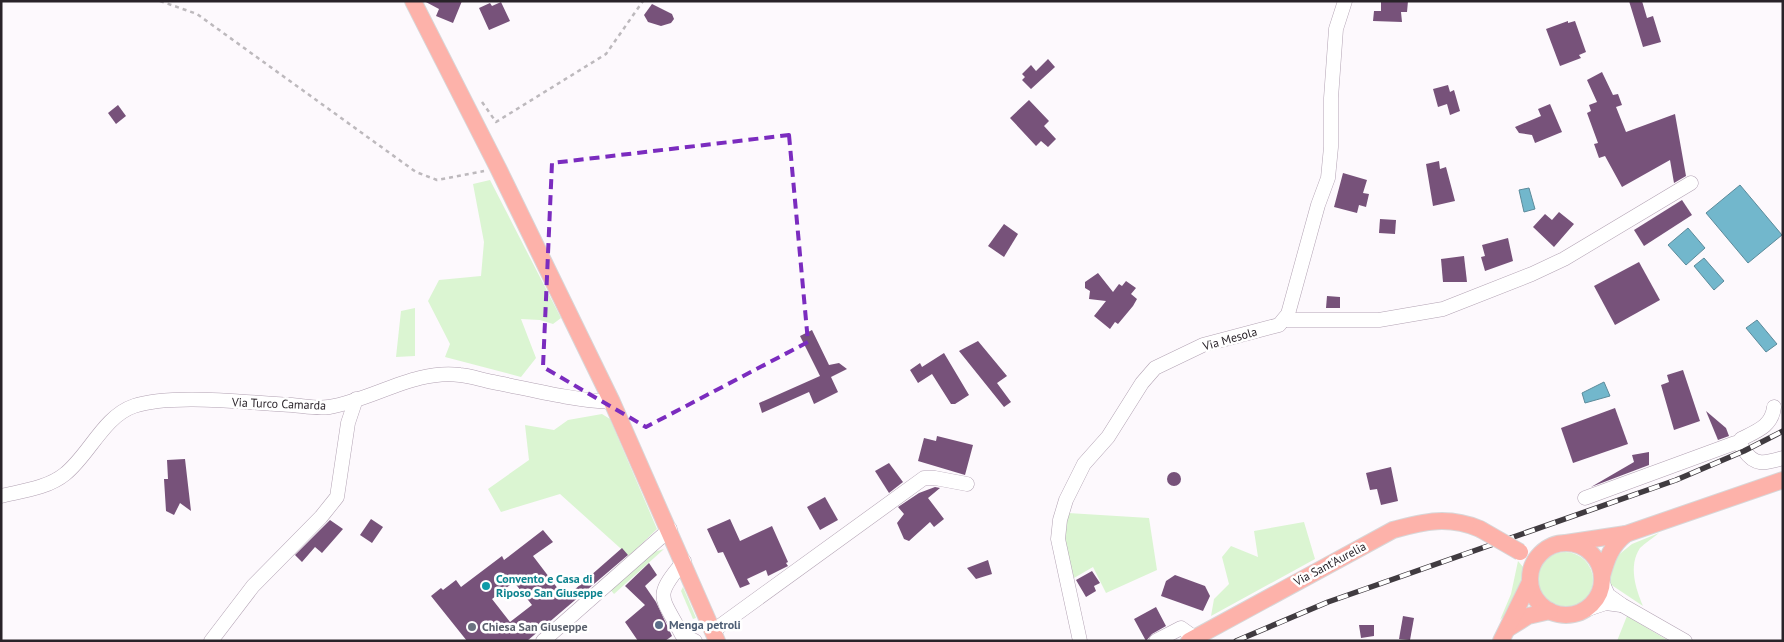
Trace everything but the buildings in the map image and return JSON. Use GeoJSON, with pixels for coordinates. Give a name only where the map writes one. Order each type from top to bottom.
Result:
{"type":"FeatureCollection","features":[{"type":"Feature","properties":{"kind":"main road"},"geometry":{"type":"LineString","coordinates":[[413,1],[498,168],[612,402],[670,529],[715,636]]}},
{"type":"Feature","properties":{"kind":"main road"},"geometry":{"type":"LineString","coordinates":[[1626,534],[1614,543],[1608,555],[1596,599],[1582,611],[1566,615],[1550,611],[1536,599],[1531,576],[1520,552],[1544,550],[1566,543],[1626,534],[1783,480]]}},
{"type":"Feature","properties":{"kind":"main road","name":"Via Sant'Aurelia"},"geometry":{"type":"LineString","coordinates":[[1192,639],[1394,530],[1428,520],[1467,523],[1480,528],[1520,552]]}},
{"type":"Feature","properties":{"kind":"main road"},"geometry":{"type":"LineString","coordinates":[[1566,543],[1586,550],[1594,557],[1602,579]]}},
{"type":"Feature","properties":{"kind":"main road"},"geometry":{"type":"LineString","coordinates":[[1502,637],[1522,602],[1534,562],[1544,550]]}},
{"type":"Feature","properties":{"kind":"main road"},"geometry":{"type":"LineString","coordinates":[[1502,637],[1514,623],[1528,616],[1550,611]]}},
{"type":"Feature","properties":{"kind":"street"},"geometry":{"type":"LineString","coordinates":[[1284,320],[1288,314],[1297,286],[1318,205],[1328,178],[1331,147],[1330,98],[1336,29],[1345,1]]}},
{"type":"Feature","properties":{"kind":"street"},"geometry":{"type":"LineString","coordinates":[[1284,320],[1379,320],[1443,309],[1532,274],[1564,259],[1691,183]]}},
{"type":"Feature","properties":{"kind":"street","name":"Via Mesola"},"geometry":{"type":"LineString","coordinates":[[1080,641],[1058,539],[1060,520],[1066,500],[1084,464],[1108,437],[1142,383],[1155,368],[1204,345],[1279,324],[1284,320]]}},
{"type":"Feature","properties":{"kind":"street","name":"Via Turco Camarda"},"geometry":{"type":"LineString","coordinates":[[1,496],[40,487],[64,475],[83,457],[106,427],[123,412],[133,406],[153,401],[192,400],[328,407],[387,391],[417,378],[460,374],[582,400],[612,402]]}},
{"type":"Feature","properties":{"kind":"street"},"geometry":{"type":"LineString","coordinates":[[211,641],[253,586],[321,517],[338,497],[348,423],[356,399]]}},
{"type":"Feature","properties":{"kind":"street"},"geometry":{"type":"LineString","coordinates":[[1740,444],[1742,439],[1763,428],[1770,420],[1774,407]]}},
{"type":"Feature","properties":{"kind":"street"},"geometry":{"type":"LineString","coordinates":[[1585,498],[1665,470],[1728,444],[1740,444]]}},
{"type":"Feature","properties":{"kind":"street"},"geometry":{"type":"LineString","coordinates":[[1740,444],[1751,460],[1760,464],[1783,458]]}},
{"type":"Feature","properties":{"kind":"street"},"geometry":{"type":"LineString","coordinates":[[715,636],[924,478],[935,478],[967,484]]}},
{"type":"Feature","properties":{"kind":"street"},"geometry":{"type":"LineString","coordinates":[[542,641],[670,529]]}},
{"type":"Feature","properties":{"kind":"street"},"geometry":{"type":"LineString","coordinates":[[684,562],[664,585],[662,597],[682,635],[695,641]]}},
{"type":"Feature","properties":{"kind":"street"},"geometry":{"type":"LineString","coordinates":[[1602,579],[1608,594],[1622,605],[1685,641]]}},
{"type":"Feature","properties":{"kind":"street"},"geometry":{"type":"LineString","coordinates":[[1582,611],[1606,603],[1622,605]]}},
{"type":"Feature","properties":{"kind":"street"},"geometry":{"type":"LineString","coordinates":[[1156,641],[1181,628],[1192,639]]}},
{"type":"Feature","properties":{"kind":"path"},"geometry":{"type":"LineString","coordinates":[[160,1],[197,14],[416,172],[437,180],[498,168]]}},
{"type":"Feature","properties":{"kind":"path"},"geometry":{"type":"LineString","coordinates":[[479,98],[496,122],[606,54],[642,1]]}},
{"type":"Feature","properties":{"kind":"highlighted area"},"geometry":{"type":"Polygon","coordinates":[[[789,135],[808,342],[646,427],[543,367],[552,163],[789,135]]]}},
{"type":"Feature","properties":{"kind":"green space"},"geometry":{"type":"Polygon","coordinates":[[[490,180],[561,318],[553,324],[540,320],[521,319],[536,358],[521,377],[445,357],[450,344],[428,301],[439,280],[481,276],[484,242],[473,184],[490,180]]]}},
{"type":"Feature","properties":{"kind":"green space"},"geometry":{"type":"Polygon","coordinates":[[[415,308],[415,356],[396,357],[401,311],[415,308]]]}},
{"type":"Feature","properties":{"kind":"green space"},"geometry":{"type":"Polygon","coordinates":[[[602,414],[610,419],[657,529],[629,556],[560,494],[501,512],[488,489],[529,460],[525,425],[554,430],[568,420],[602,414]]]}},
{"type":"Feature","properties":{"kind":"green space"},"geometry":{"type":"Polygon","coordinates":[[[1068,513],[1149,518],[1157,570],[1106,593],[1093,567],[1074,578],[1064,547],[1068,513]]]}},
{"type":"Feature","properties":{"kind":"green space"},"geometry":{"type":"Polygon","coordinates":[[[1304,522],[1315,559],[1211,616],[1214,599],[1229,584],[1222,557],[1231,546],[1258,557],[1254,531],[1304,522]]]}},
{"type":"Feature","properties":{"kind":"green space"},"geometry":{"type":"Polygon","coordinates":[[[1659,533],[1640,548],[1634,562],[1634,577],[1643,606],[1610,584],[1611,561],[1632,544],[1659,533]]]}},
{"type":"Feature","properties":{"kind":"green space"},"geometry":{"type":"Polygon","coordinates":[[[664,549],[614,594],[609,588],[647,554],[664,549]]]}},
{"type":"Feature","properties":{"kind":"green space"},"geometry":{"type":"Polygon","coordinates":[[[1565,552],[1576,554],[1585,560],[1591,569],[1593,580],[1591,591],[1585,600],[1576,606],[1565,608],[1554,606],[1545,600],[1539,591],[1537,580],[1539,569],[1545,560],[1554,554],[1565,552]]]}},
{"type":"Feature","properties":{"kind":"green space"},"geometry":{"type":"Polygon","coordinates":[[[1518,561],[1528,573],[1525,588],[1515,604],[1500,620],[1511,594],[1518,561]]]}},
{"type":"Feature","properties":{"kind":"green space"},"geometry":{"type":"Polygon","coordinates":[[[683,587],[696,618],[693,619],[681,591],[683,587]]]}},
{"type":"Feature","properties":{"kind":"green space"},"geometry":{"type":"Polygon","coordinates":[[[1627,616],[1669,641],[1617,641],[1627,616]]]}},
{"type":"Feature","properties":{"kind":"water"},"geometry":{"type":"Polygon","coordinates":[[[1740,185],[1782,235],[1748,263],[1706,213],[1740,185]]]}},
{"type":"Feature","properties":{"kind":"water"},"geometry":{"type":"Polygon","coordinates":[[[1529,188],[1535,209],[1524,212],[1519,190],[1529,188]]]}},
{"type":"Feature","properties":{"kind":"water"},"geometry":{"type":"Polygon","coordinates":[[[1688,228],[1705,248],[1686,265],[1668,245],[1688,228]]]}},
{"type":"Feature","properties":{"kind":"water"},"geometry":{"type":"Polygon","coordinates":[[[1704,258],[1724,281],[1714,290],[1694,266],[1704,258]]]}},
{"type":"Feature","properties":{"kind":"water"},"geometry":{"type":"Polygon","coordinates":[[[1757,320],[1777,344],[1766,352],[1746,328],[1757,320]]]}},
{"type":"Feature","properties":{"kind":"water"},"geometry":{"type":"Polygon","coordinates":[[[1604,382],[1610,396],[1585,403],[1582,393],[1604,382]]]}},
{"type":"Feature","properties":{"kind":"railway"},"geometry":{"type":"LineString","coordinates":[[1236,641],[1328,602],[1676,480],[1744,451],[1783,431]]}},
{"type":"Feature","properties":{"kind":"place","name":"Convento e Casa di Riposo San Giuseppe"},"geometry":{"type":"Point","coordinates":[486,586]}},
{"type":"Feature","properties":{"kind":"place","name":"Menga petroli"},"geometry":{"type":"Point","coordinates":[659,625]}},
{"type":"Feature","properties":{"kind":"place","name":"Chiesa San Giuseppe"},"geometry":{"type":"Point","coordinates":[472,627]}}]}
